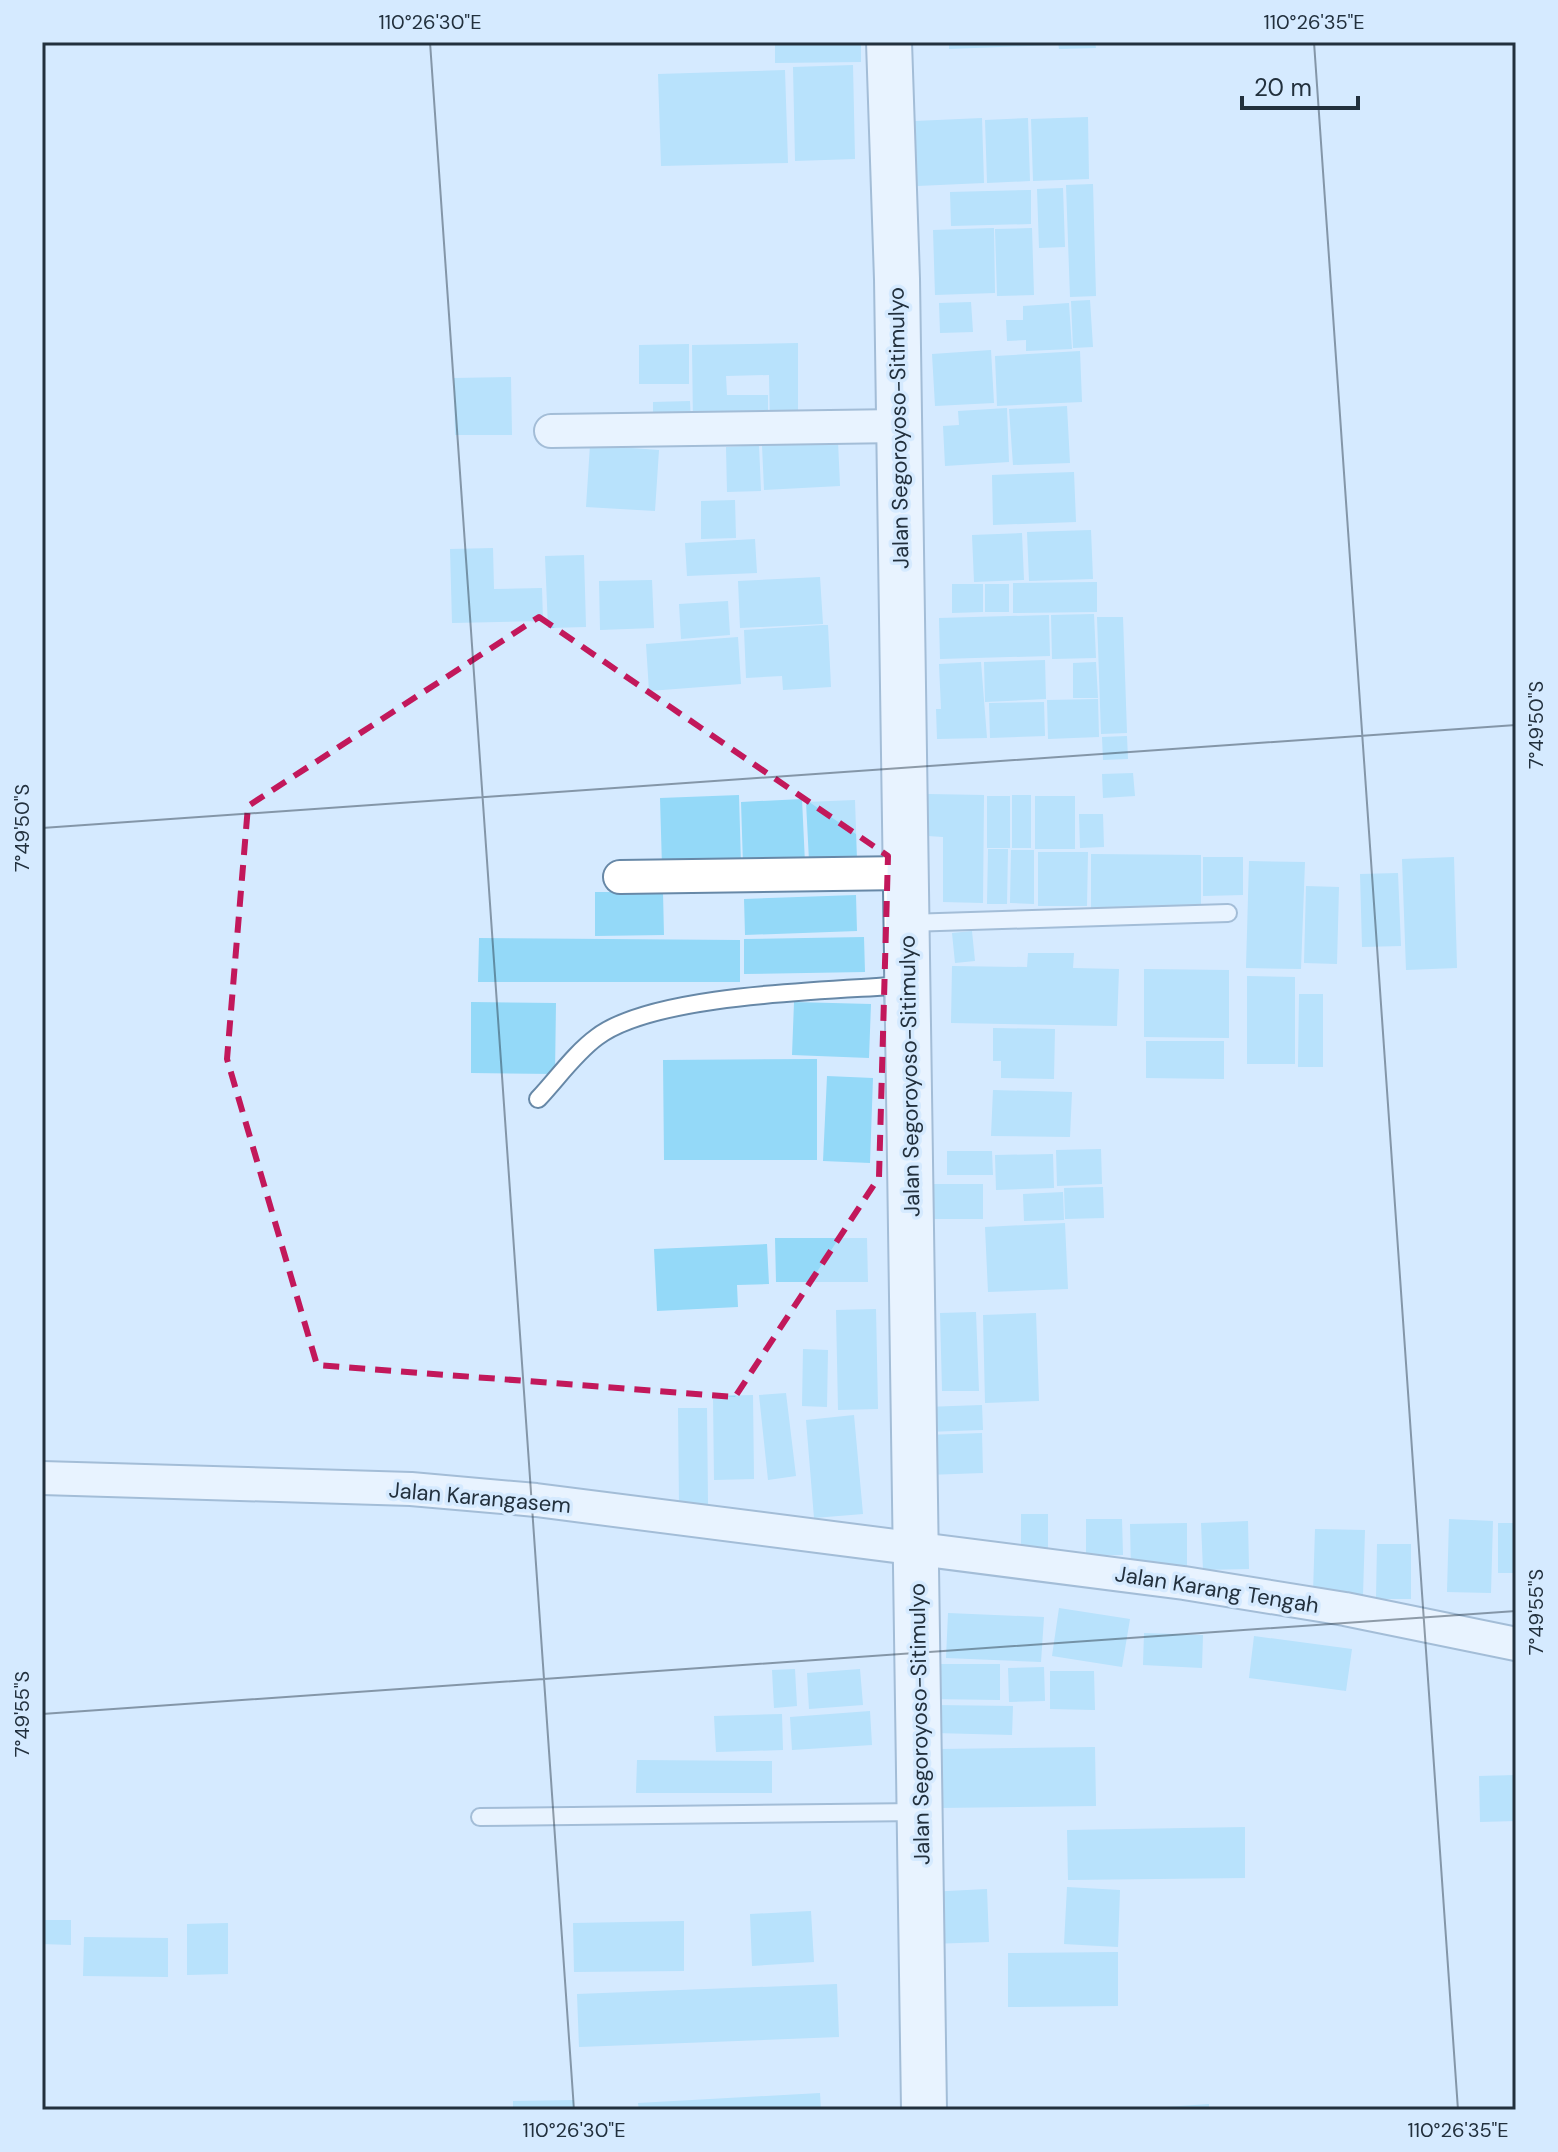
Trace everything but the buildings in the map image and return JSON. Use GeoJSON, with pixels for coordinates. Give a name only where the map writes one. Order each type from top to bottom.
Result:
{"type":"FeatureCollection","features":[{"type":"Feature","properties":{"kind":"main road","name":"Jalan Segoroyoso-Sitimulyo"},"geometry":{"type":"LineString","coordinates":[[889,42],[907,923],[924,2110]]}},
{"type":"Feature","properties":{"kind":"street"},"geometry":{"type":"LineString","coordinates":[[551,431],[898,426]]}},
{"type":"Feature","properties":{"kind":"street"},"geometry":{"type":"LineString","coordinates":[[620,877],[905,873]]}},
{"type":"Feature","properties":{"kind":"street","name":"Jalan Karangasem"},"geometry":{"type":"LineString","coordinates":[[42,1478],[411,1489],[916,1546]]}},
{"type":"Feature","properties":{"kind":"street","name":"Jalan Karang Tengah"},"geometry":{"type":"LineString","coordinates":[[916,1546],[1345,1609],[1516,1644]]}},
{"type":"Feature","properties":{"kind":"lane"},"geometry":{"type":"LineString","coordinates":[[907,923],[1228,913]]}},
{"type":"Feature","properties":{"kind":"lane"},"geometry":{"type":"LineString","coordinates":[[538,1099],[597,1037],[637,1016],[728,1000],[908,985]]}},
{"type":"Feature","properties":{"kind":"lane"},"geometry":{"type":"LineString","coordinates":[[480,1817],[920,1812]]}},
{"type":"Feature","properties":{"kind":"highlighted area"},"geometry":{"type":"Polygon","coordinates":[[[539,617],[888,856],[879,1177],[735,1397],[317,1365],[227,1059],[248,806],[539,617]]]}}]}
